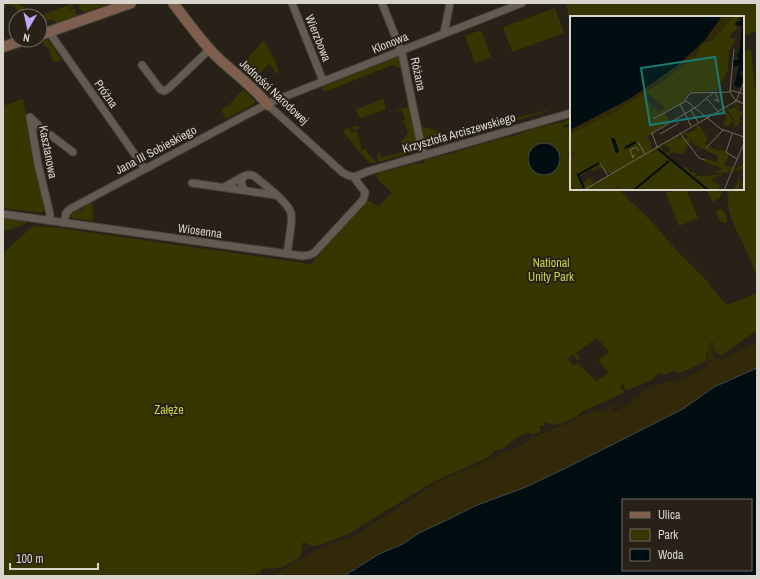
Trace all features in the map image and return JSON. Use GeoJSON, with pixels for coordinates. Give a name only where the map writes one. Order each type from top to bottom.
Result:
{"type":"FeatureCollection","features":[{"type":"Feature","properties":{"kind":"street"},"geometry":{"type":"LineString","coordinates":[[48,32],[131,3]]}},
{"type":"Feature","properties":{"kind":"street","name":"Jedności Narodowej"},"geometry":{"type":"LineString","coordinates":[[173,3],[210,50],[222,62],[342,172],[354,177],[365,192]]}},
{"type":"Feature","properties":{"kind":"street","name":"Wierzbowa"},"geometry":{"type":"LineString","coordinates":[[292,3],[323,81]]}},
{"type":"Feature","properties":{"kind":"street","name":"Różana"},"geometry":{"type":"LineString","coordinates":[[382,3],[404,60],[423,154]]}},
{"type":"Feature","properties":{"kind":"street"},"geometry":{"type":"LineString","coordinates":[[444,33],[450,3]]}},
{"type":"Feature","properties":{"kind":"street","name":"Klonowa"},"geometry":{"type":"LineString","coordinates":[[268,104],[522,3]]}},
{"type":"Feature","properties":{"kind":"street","name":"Próżna"},"geometry":{"type":"LineString","coordinates":[[48,38],[145,169]]}},
{"type":"Feature","properties":{"kind":"street"},"geometry":{"type":"LineString","coordinates":[[142,65],[160,89],[164,91],[210,50]]}},
{"type":"Feature","properties":{"kind":"street","name":"Jana III Sobieskiego"},"geometry":{"type":"LineString","coordinates":[[64,223],[66,213],[70,209],[268,104]]}},
{"type":"Feature","properties":{"kind":"street","name":"Krzysztofa Arciszewskiego"},"geometry":{"type":"LineString","coordinates":[[354,177],[369,170],[570,112]]}},
{"type":"Feature","properties":{"kind":"street","name":"Kasztanowa"},"geometry":{"type":"LineString","coordinates":[[50,220],[30,118],[73,152]]}},
{"type":"Feature","properties":{"kind":"street"},"geometry":{"type":"LineString","coordinates":[[224,187],[251,174],[280,198],[288,207],[291,216],[287,254]]}},
{"type":"Feature","properties":{"kind":"street"},"geometry":{"type":"LineString","coordinates":[[245,176],[241,184],[242,188],[245,190]]}},
{"type":"Feature","properties":{"kind":"street"},"geometry":{"type":"LineString","coordinates":[[253,192],[258,187],[259,180]]}},
{"type":"Feature","properties":{"kind":"street"},"geometry":{"type":"LineString","coordinates":[[192,183],[276,195]]}},
{"type":"Feature","properties":{"kind":"street","name":"Wiosenna"},"geometry":{"type":"LineString","coordinates":[[3,214],[306,256],[314,253],[363,200],[365,192]]}},
{"type":"Feature","properties":{"kind":"green space"},"geometry":{"type":"Polygon","coordinates":[[[3,3],[18,3],[25,8],[16,8],[8,4],[3,12],[3,3]]]}},
{"type":"Feature","properties":{"kind":"green space"},"geometry":{"type":"Polygon","coordinates":[[[73,3],[74,6],[70,8],[71,10],[75,8],[77,16],[58,23],[51,19],[48,20],[48,13],[73,3]]]}},
{"type":"Feature","properties":{"kind":"green space"},"geometry":{"type":"Polygon","coordinates":[[[77,3],[111,3],[85,13],[80,9],[77,3]]]}},
{"type":"Feature","properties":{"kind":"green space"},"geometry":{"type":"Polygon","coordinates":[[[566,3],[757,3],[757,31],[744,36],[744,16],[570,16],[570,23],[566,3]]]}},
{"type":"Feature","properties":{"kind":"green space"},"geometry":{"type":"Polygon","coordinates":[[[555,8],[564,33],[512,52],[503,27],[555,8]]]}},
{"type":"Feature","properties":{"kind":"green space"},"geometry":{"type":"Polygon","coordinates":[[[481,30],[491,57],[475,63],[465,36],[481,30]]]}},
{"type":"Feature","properties":{"kind":"green space"},"geometry":{"type":"Polygon","coordinates":[[[48,40],[61,59],[57,62],[53,61],[48,47],[48,40]]]}},
{"type":"Feature","properties":{"kind":"green space"},"geometry":{"type":"Polygon","coordinates":[[[264,40],[279,72],[277,74],[273,70],[274,68],[269,64],[253,81],[239,68],[264,40]]]}},
{"type":"Feature","properties":{"kind":"green space"},"geometry":{"type":"Polygon","coordinates":[[[751,50],[757,104],[757,279],[753,266],[731,218],[728,199],[728,190],[744,190],[744,52],[751,50]]]}},
{"type":"Feature","properties":{"kind":"green space"},"geometry":{"type":"Polygon","coordinates":[[[400,56],[405,71],[402,72],[402,69],[393,65],[325,92],[323,91],[322,87],[400,56]]]}},
{"type":"Feature","properties":{"kind":"green space"},"geometry":{"type":"Polygon","coordinates":[[[405,72],[419,150],[379,162],[377,157],[378,154],[380,154],[381,158],[402,152],[401,148],[403,147],[401,141],[408,133],[405,124],[401,122],[405,121],[402,110],[395,111],[408,107],[402,73],[405,72]]]}},
{"type":"Feature","properties":{"kind":"green space"},"geometry":{"type":"Polygon","coordinates":[[[243,89],[255,101],[254,104],[226,119],[221,110],[232,102],[243,89]]]}},
{"type":"Feature","properties":{"kind":"green space"},"geometry":{"type":"Polygon","coordinates":[[[381,94],[386,107],[385,110],[361,118],[358,116],[355,105],[357,109],[382,99],[381,94]]]}},
{"type":"Feature","properties":{"kind":"green space"},"geometry":{"type":"Polygon","coordinates":[[[23,99],[46,209],[41,213],[3,208],[3,106],[23,99]]]}},
{"type":"Feature","properties":{"kind":"green space"},"geometry":{"type":"Polygon","coordinates":[[[548,110],[489,128],[486,125],[548,110]]]}},
{"type":"Feature","properties":{"kind":"green space","name":"Załęże"},"geometry":{"type":"Polygon","coordinates":[[[570,119],[570,123],[563,126],[565,128],[570,126],[570,190],[619,190],[650,220],[679,253],[710,284],[709,285],[727,305],[757,292],[757,330],[721,356],[713,349],[714,343],[710,342],[709,349],[706,353],[707,359],[705,362],[680,373],[672,371],[664,375],[660,373],[653,379],[628,390],[625,389],[623,384],[620,386],[624,392],[622,394],[583,411],[572,419],[554,425],[545,422],[544,425],[540,426],[540,431],[538,433],[531,434],[529,432],[524,434],[502,449],[496,450],[487,458],[435,481],[346,535],[317,546],[303,542],[301,554],[297,559],[281,568],[262,569],[260,573],[246,576],[3,576],[3,253],[33,226],[52,227],[311,264],[366,201],[371,201],[378,207],[392,193],[378,180],[379,178],[377,178],[376,174],[416,163],[424,163],[424,160],[452,153],[455,154],[455,152],[510,137],[535,128],[564,122],[570,119]],[[597,338],[576,353],[580,358],[578,360],[573,355],[568,359],[573,366],[578,363],[596,381],[609,373],[598,360],[609,352],[597,338]]]}},
{"type":"Feature","properties":{"kind":"green space"},"geometry":{"type":"Polygon","coordinates":[[[352,126],[360,127],[356,129],[362,150],[366,149],[376,163],[368,162],[344,133],[344,130],[348,128],[351,129],[351,133],[355,132],[355,129],[353,129],[352,126]]]}},
{"type":"Feature","properties":{"kind":"green space"},"geometry":{"type":"Polygon","coordinates":[[[421,126],[447,134],[483,126],[482,130],[426,147],[425,142],[422,142],[421,126]]]}},
{"type":"Feature","properties":{"kind":"green space"},"geometry":{"type":"Polygon","coordinates":[[[674,190],[686,190],[698,218],[679,226],[666,193],[674,190]]]}},
{"type":"Feature","properties":{"kind":"green space"},"geometry":{"type":"Polygon","coordinates":[[[706,190],[722,190],[721,196],[712,202],[706,190]]]}},
{"type":"Feature","properties":{"kind":"green space"},"geometry":{"type":"Polygon","coordinates":[[[92,202],[94,221],[70,217],[70,215],[79,209],[81,211],[84,209],[83,207],[92,202]]]}},
{"type":"Feature","properties":{"kind":"green space"},"geometry":{"type":"Polygon","coordinates":[[[720,209],[724,211],[727,218],[727,222],[725,223],[720,222],[716,211],[720,209]]]}},
{"type":"Feature","properties":{"kind":"green space"},"geometry":{"type":"Polygon","coordinates":[[[3,218],[26,221],[26,223],[3,232],[3,218]]]}},
{"type":"Feature","properties":{"kind":"sand"},"geometry":{"type":"Polygon","coordinates":[[[710,342],[714,342],[713,352],[715,360],[718,358],[722,359],[757,342],[757,368],[714,387],[683,409],[562,470],[526,487],[475,506],[419,533],[403,544],[379,554],[344,576],[271,576],[321,548],[354,536],[436,483],[521,446],[531,438],[566,424],[577,417],[594,411],[600,412],[620,403],[621,405],[612,409],[614,412],[632,403],[632,398],[641,395],[642,391],[667,381],[673,383],[695,373],[708,366],[707,357],[710,342]]]}},
{"type":"Feature","properties":{"kind":"water"},"geometry":{"type":"Polygon","coordinates":[[[541,143],[547,143],[556,147],[560,159],[556,171],[547,175],[541,175],[532,171],[528,162],[528,156],[532,147],[541,143]]]}},
{"type":"Feature","properties":{"kind":"water"},"geometry":{"type":"Polygon","coordinates":[[[757,368],[757,576],[344,576],[379,554],[403,544],[419,533],[475,506],[526,487],[683,409],[714,387],[757,368]]]}},
{"type":"Feature","properties":{"kind":"park label","name":"National Unity Park"},"geometry":{"type":"Point","coordinates":[551,270]}}]}
